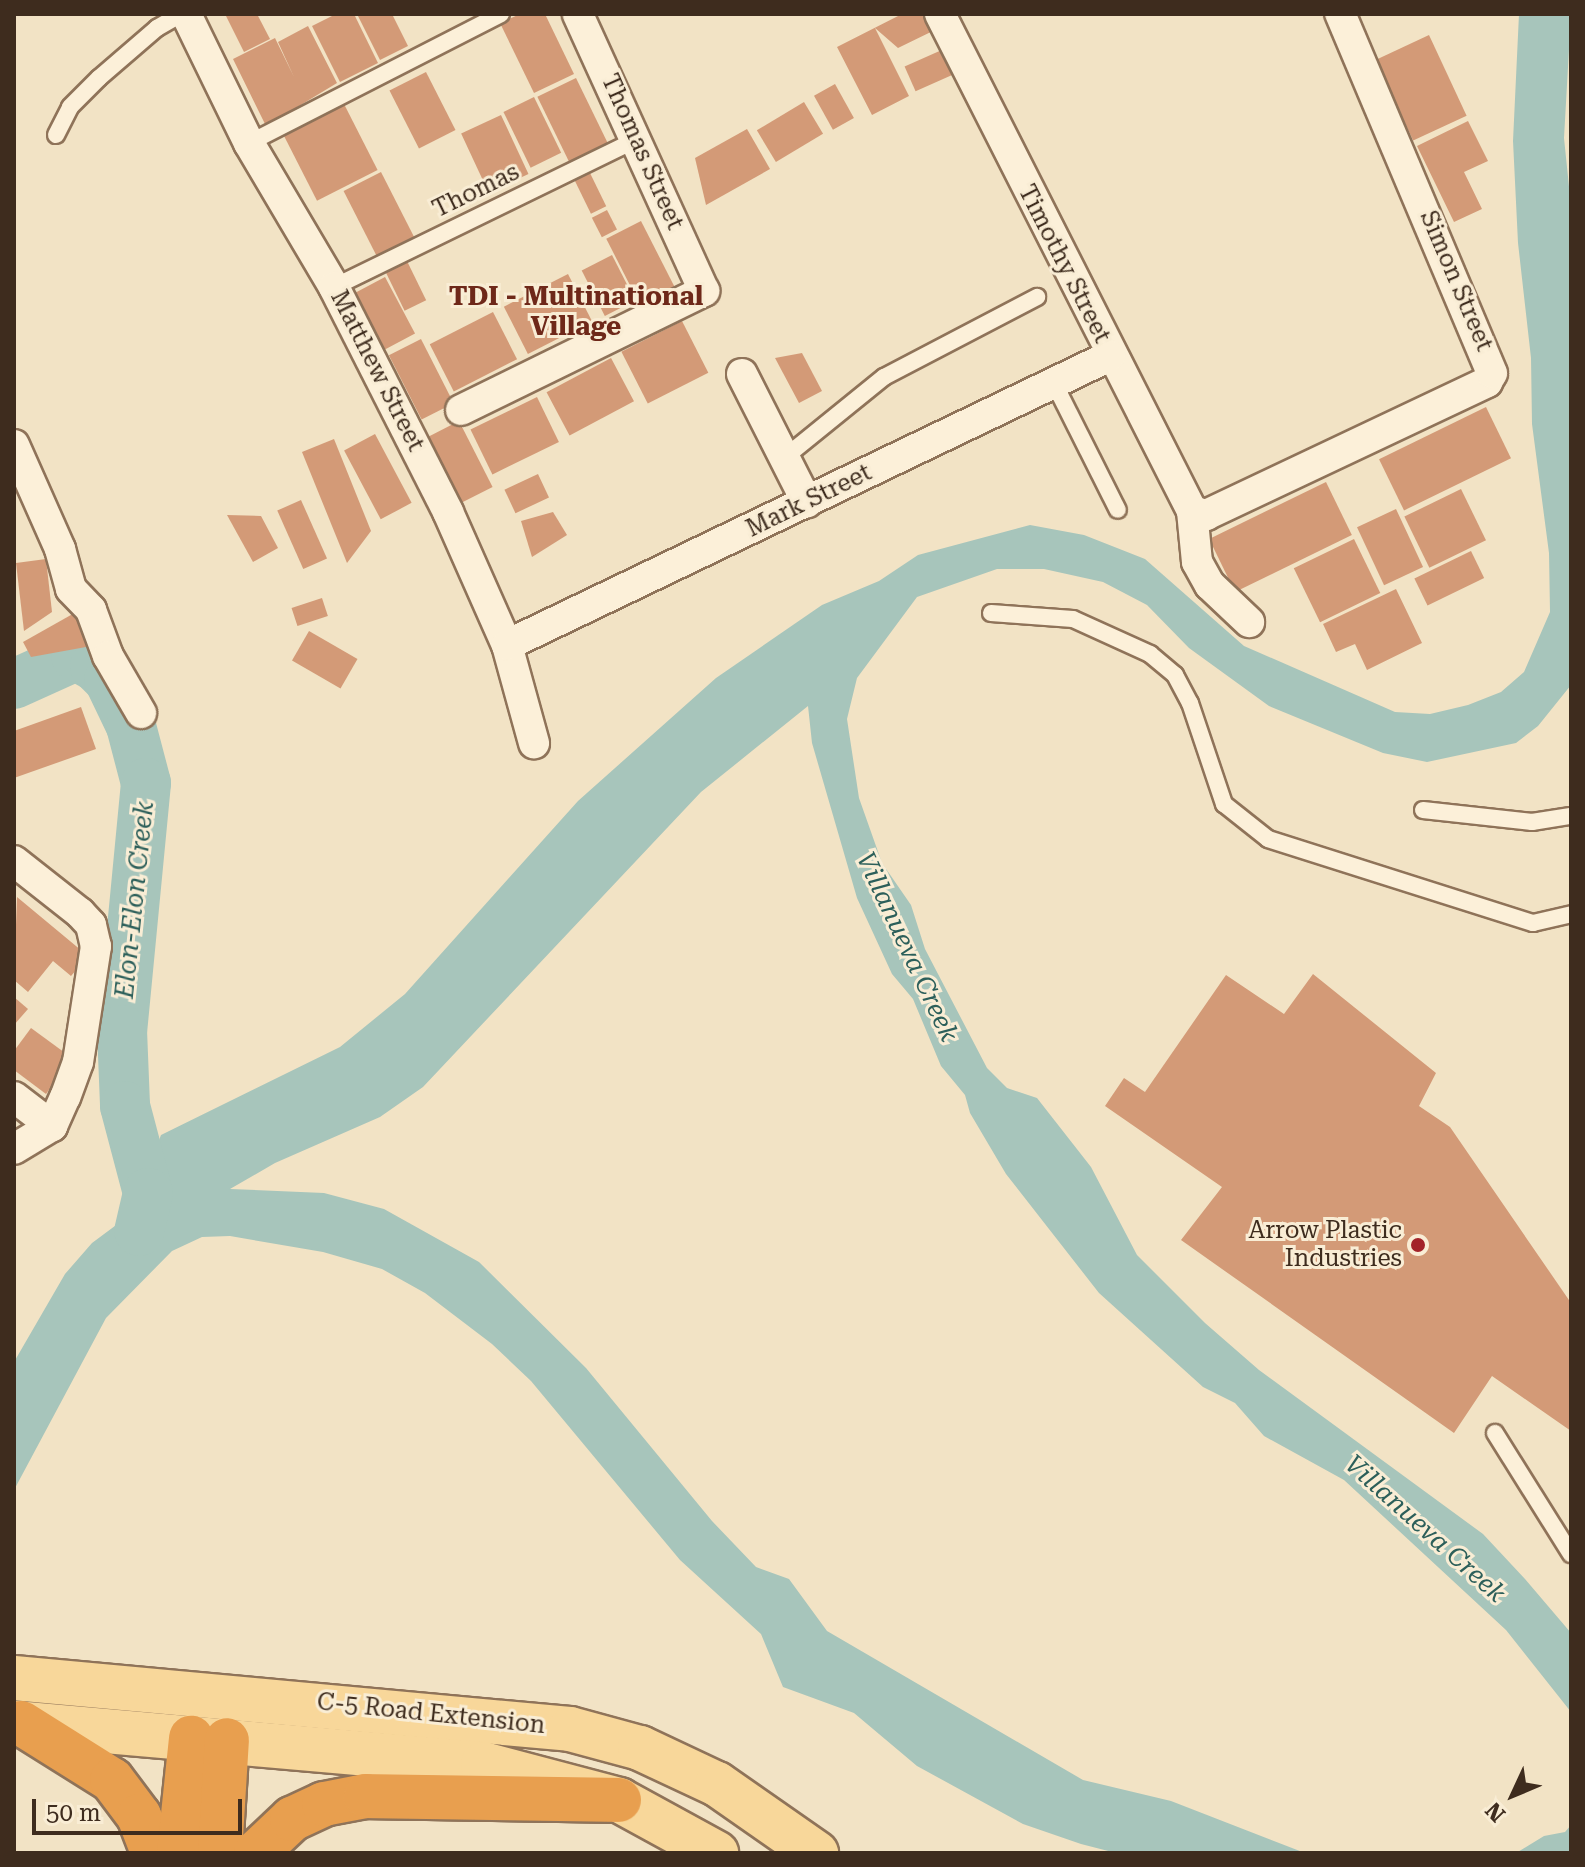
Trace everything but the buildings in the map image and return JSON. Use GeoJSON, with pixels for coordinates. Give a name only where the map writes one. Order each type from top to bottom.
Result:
{"type":"FeatureCollection","features":[{"type":"Feature","properties":{"kind":"highway"},"geometry":{"type":"LineString","coordinates":[[18,1723],[112,1780],[139,1816],[153,1853]]}},
{"type":"Feature","properties":{"kind":"highway"},"geometry":{"type":"LineString","coordinates":[[179,1853],[209,1739]]}},
{"type":"Feature","properties":{"kind":"highway"},"geometry":{"type":"LineString","coordinates":[[209,1739],[220,1853]]}},
{"type":"Feature","properties":{"kind":"highway"},"geometry":{"type":"LineString","coordinates":[[256,1853],[292,1819],[345,1799],[418,1793],[523,1802],[619,1800]]}},
{"type":"Feature","properties":{"kind":"main road","name":"C-5 Road Extension"},"geometry":{"type":"LineString","coordinates":[[14,1678],[570,1729],[640,1748],[717,1784],[816,1853]]}},
{"type":"Feature","properties":{"kind":"main road","name":"C-5 Road Extension"},"geometry":{"type":"LineString","coordinates":[[18,1723],[483,1764],[619,1800],[716,1853]]}},
{"type":"Feature","properties":{"kind":"street","name":"Matthew Street"},"geometry":{"type":"LineString","coordinates":[[184,14],[249,143],[334,287],[448,512],[507,645],[534,743]]}},
{"type":"Feature","properties":{"kind":"street","name":"Thomas Street"},"geometry":{"type":"LineString","coordinates":[[461,410],[704,291],[638,139],[578,14]]}},
{"type":"Feature","properties":{"kind":"street","name":"Timothy Street"},"geometry":{"type":"LineString","coordinates":[[940,14],[1110,356],[1192,511]]}},
{"type":"Feature","properties":{"kind":"street","name":"Simon Street"},"geometry":{"type":"LineString","coordinates":[[1192,511],[1206,515],[1487,382],[1492,373],[1340,14]]}},
{"type":"Feature","properties":{"kind":"street","name":"Mark Street"},"geometry":{"type":"LineString","coordinates":[[507,645],[1110,356]]}},
{"type":"Feature","properties":{"kind":"street"},"geometry":{"type":"LineString","coordinates":[[742,374],[807,502]]}},
{"type":"Feature","properties":{"kind":"street"},"geometry":{"type":"LineString","coordinates":[[14,445],[60,549],[71,589],[91,610],[108,656],[141,713]]}},
{"type":"Feature","properties":{"kind":"street"},"geometry":{"type":"LineString","coordinates":[[1192,511],[1197,562],[1210,585],[1249,622]]}},
{"type":"Feature","properties":{"kind":"street"},"geometry":{"type":"LineString","coordinates":[[14,861],[80,913],[91,925],[96,946],[78,1062],[52,1126],[14,1149]]}},
{"type":"Feature","properties":{"kind":"street"},"geometry":{"type":"LineString","coordinates":[[14,1097],[52,1126]]}},
{"type":"Feature","properties":{"kind":"lane"},"geometry":{"type":"LineString","coordinates":[[56,135],[70,107],[99,78],[157,28],[184,14]]}},
{"type":"Feature","properties":{"kind":"lane"},"geometry":{"type":"LineString","coordinates":[[249,143],[501,14]]}},
{"type":"Feature","properties":{"kind":"lane","name":"Thomas"},"geometry":{"type":"LineString","coordinates":[[334,287],[638,139]]}},
{"type":"Feature","properties":{"kind":"lane"},"geometry":{"type":"LineString","coordinates":[[784,458],[884,377],[1037,297]]}},
{"type":"Feature","properties":{"kind":"lane"},"geometry":{"type":"LineString","coordinates":[[1053,381],[1118,510]]}},
{"type":"Feature","properties":{"kind":"lane"},"geometry":{"type":"LineString","coordinates":[[991,613],[1073,619],[1150,654],[1175,675],[1190,703],[1224,804],[1268,839],[1533,923],[1571,914]]}},
{"type":"Feature","properties":{"kind":"lane"},"geometry":{"type":"LineString","coordinates":[[1423,810],[1532,822],[1571,816]]}},
{"type":"Feature","properties":{"kind":"lane"},"geometry":{"type":"LineString","coordinates":[[1495,1433],[1571,1554]]}},
{"type":"Feature","properties":{"kind":"water","name":"Villanueva Creek"},"geometry":{"type":"Polygon","coordinates":[[[1519,14],[1571,14],[1564,138],[1571,206],[1571,685],[1538,726],[1516,743],[1427,762],[1383,753],[1269,706],[1189,648],[1147,605],[1103,582],[1044,569],[997,569],[917,597],[857,678],[847,719],[859,798],[882,863],[911,905],[925,949],[987,1068],[1007,1088],[1037,1098],[1091,1167],[1137,1255],[1205,1323],[1259,1370],[1483,1534],[1525,1579],[1571,1633],[1571,1712],[1506,1630],[1344,1480],[1264,1436],[1235,1403],[1203,1387],[1099,1293],[1006,1174],[970,1113],[965,1095],[941,1066],[913,999],[892,974],[857,898],[812,743],[808,706],[701,792],[423,1087],[380,1117],[275,1163],[230,1189],[324,1193],[384,1209],[479,1262],[586,1368],[712,1521],[756,1567],[789,1579],[827,1631],[1083,1780],[1171,1801],[1305,1853],[1116,1853],[1081,1844],[1023,1824],[917,1766],[854,1713],[783,1687],[761,1634],[680,1560],[531,1381],[492,1344],[425,1293],[382,1269],[323,1252],[230,1236],[202,1237],[172,1251],[106,1318],[14,1490],[14,1362],[65,1274],[92,1243],[131,1214],[161,1135],[340,1047],[405,994],[578,801],[716,678],[822,605],[879,581],[918,555],[1030,525],[1084,535],[1145,559],[1244,646],[1395,712],[1430,714],[1468,705],[1501,692],[1524,672],[1550,612],[1549,553],[1532,424],[1531,358],[1518,243],[1513,141],[1519,14]]]}},
{"type":"Feature","properties":{"kind":"water"},"geometry":{"type":"Polygon","coordinates":[[[1571,1825],[1571,1853],[1516,1853],[1544,1836],[1565,1832],[1571,1825]]]}},
{"type":"Feature","properties":{"kind":"waterway","name":"Elon-Elon Creek"},"geometry":{"type":"LineString","coordinates":[[14,684],[76,656],[95,666],[109,680],[131,726],[146,783],[122,1030],[125,1106],[148,1193],[139,1231]]}},
{"type":"Feature","properties":{"kind":"place","name":"Arrow Plastic Industries"},"geometry":{"type":"Point","coordinates":[1418,1245]}},
{"type":"Feature","properties":{"kind":"district","name":"TDI - Multinational Village"},"geometry":{"type":"Point","coordinates":[576,312]}}]}
